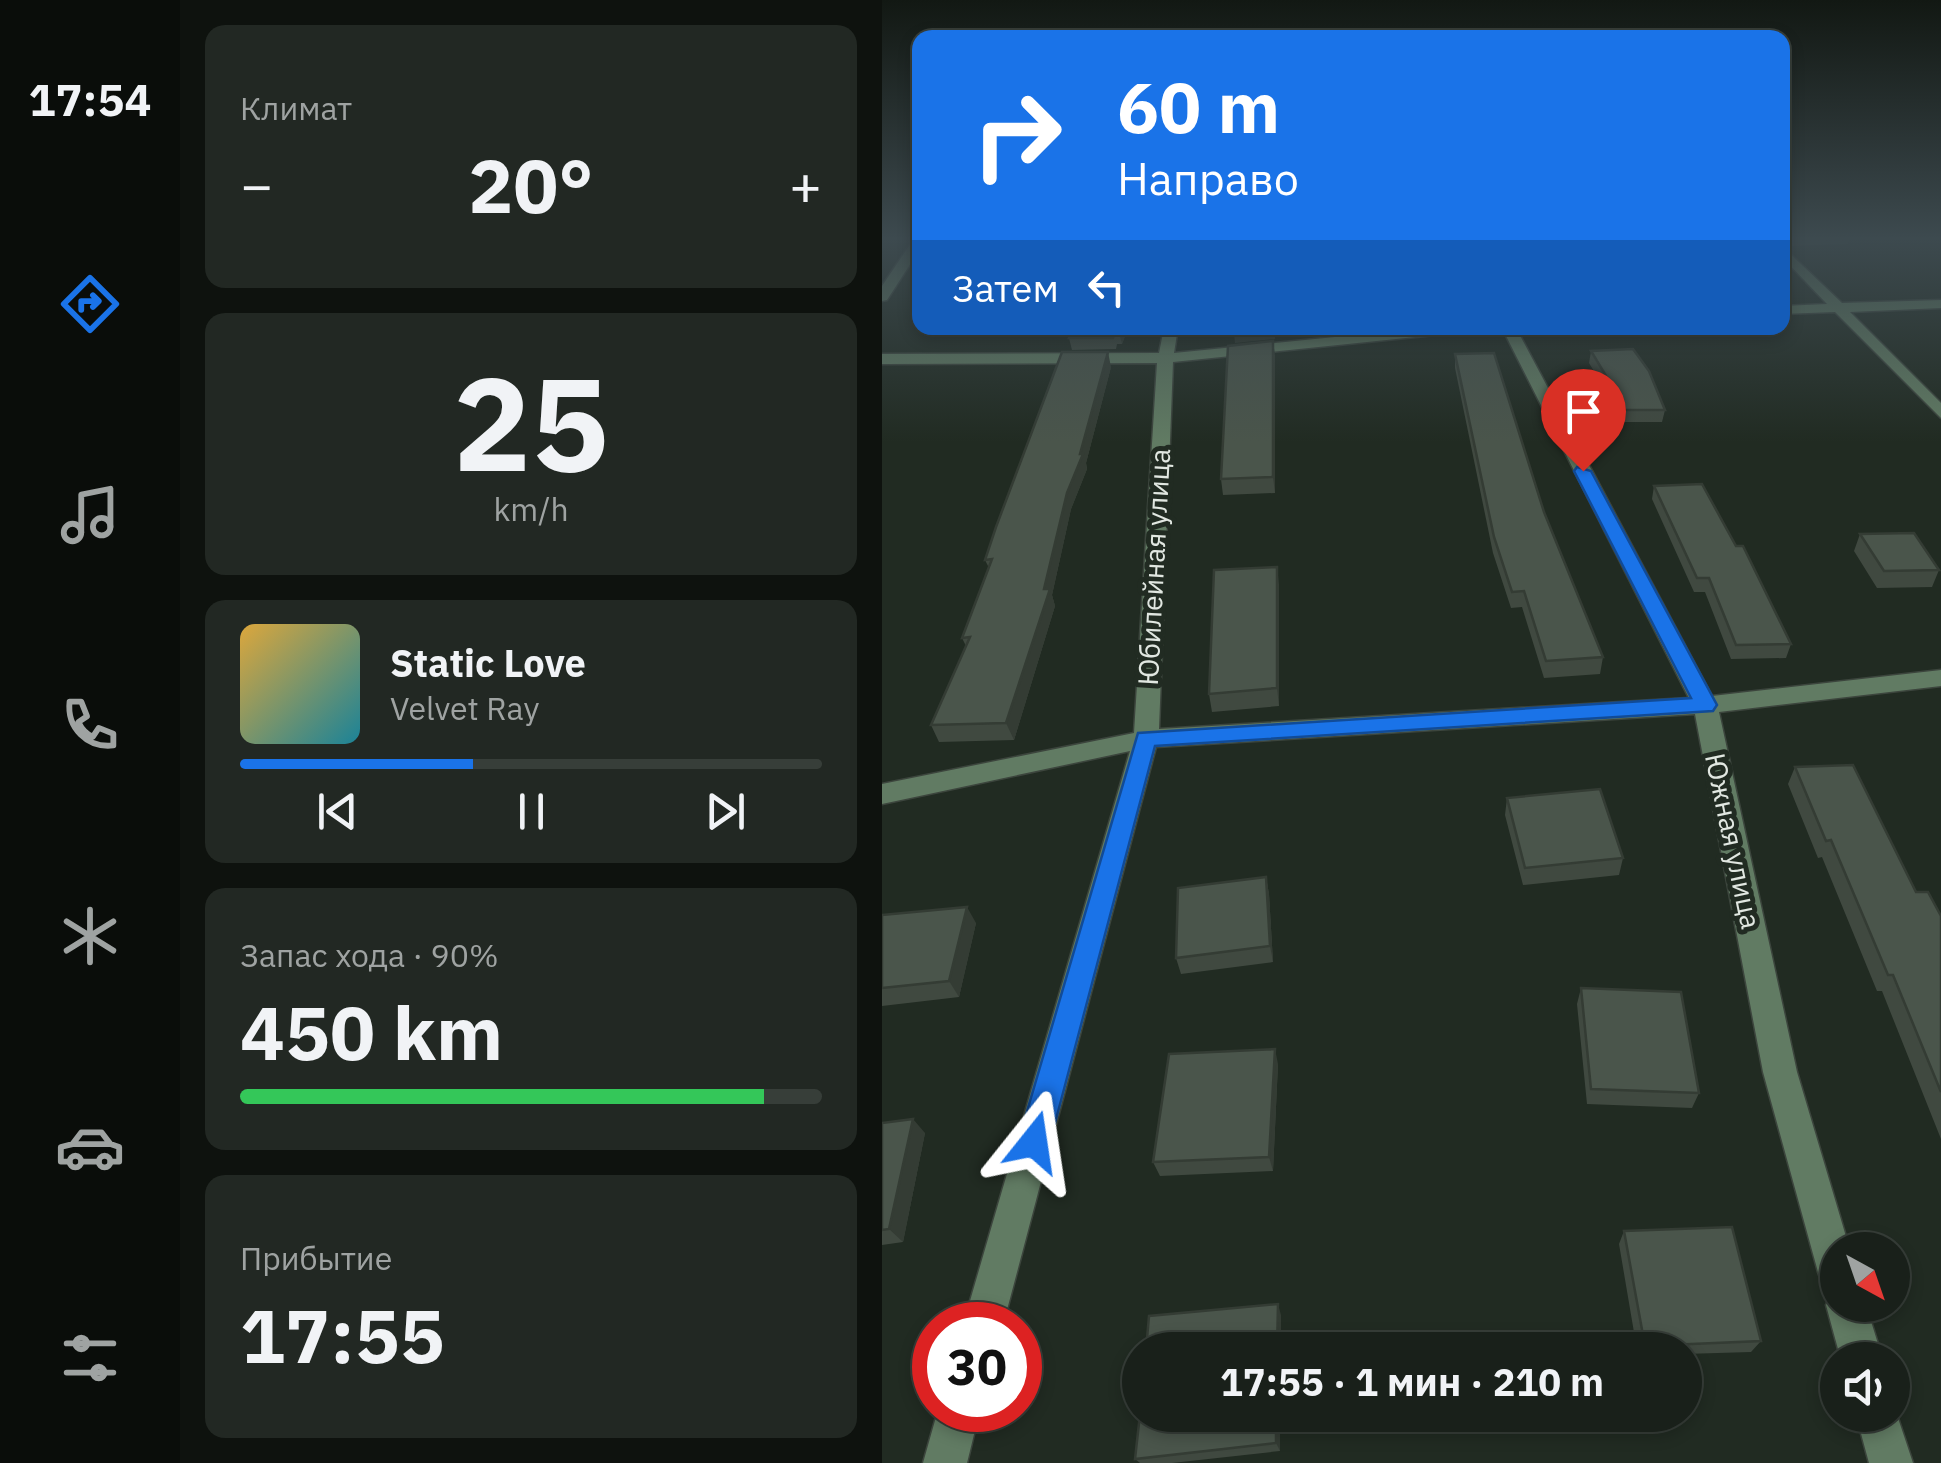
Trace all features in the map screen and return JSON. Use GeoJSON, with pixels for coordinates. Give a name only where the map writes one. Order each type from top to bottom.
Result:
{"type":"FeatureCollection","features":[{"type":"Feature","properties":{"kind":"street"},"geometry":{"type":"LineString","coordinates":[[1790,310],[1896,305]]}},
{"type":"Feature","properties":{"kind":"street"},"geometry":{"type":"LineString","coordinates":[[1836,307],[1940,413]]}},
{"type":"Feature","properties":{"kind":"street","name":"Юбилейная улица"},"geometry":{"type":"LineString","coordinates":[[989,1302],[1146,738],[1170,335]]}},
{"type":"Feature","properties":{"kind":"street"},"geometry":{"type":"LineString","coordinates":[[882,359],[1166,358],[1394,335]]}},
{"type":"Feature","properties":{"kind":"street","name":"Южная улица"},"geometry":{"type":"LineString","coordinates":[[1513,335],[1706,705],[1780,1072],[1826,1232]]}},
{"type":"Feature","properties":{"kind":"street"},"geometry":{"type":"LineString","coordinates":[[882,794],[1146,738],[1706,705],[1940,678]]}},
{"type":"Feature","properties":{"kind":"street"},"geometry":{"type":"LineString","coordinates":[[944,1463],[953,1432]]}},
{"type":"Feature","properties":{"kind":"street"},"geometry":{"type":"LineString","coordinates":[[1883,1432],[1891,1463]]}},
{"type":"Feature","properties":{"kind":"building"},"geometry":{"type":"Polygon","coordinates":[[[1070,335],[1114,335],[1113,338],[1069,338],[1070,335]]]}},
{"type":"Feature","properties":{"kind":"building"},"geometry":{"type":"Polygon","coordinates":[[[1273,341],[1273,477],[1221,479],[1228,346],[1273,341]]]}},
{"type":"Feature","properties":{"kind":"building"},"geometry":{"type":"Polygon","coordinates":[[[1633,349],[1649,371],[1665,410],[1620,410],[1614,389],[1591,351],[1633,349]]]}},
{"type":"Feature","properties":{"kind":"building"},"geometry":{"type":"Polygon","coordinates":[[[1062,352],[1108,352],[1083,454],[1067,493],[1044,589],[1050,589],[1006,723],[931,725],[970,637],[962,638],[992,559],[985,560],[1062,352]]]}},
{"type":"Feature","properties":{"kind":"building"},"geometry":{"type":"Polygon","coordinates":[[[1494,353],[1544,512],[1603,657],[1546,661],[1524,591],[1512,592],[1494,537],[1455,354],[1494,353]]]}},
{"type":"Feature","properties":{"kind":"building"},"geometry":{"type":"Polygon","coordinates":[[[1702,484],[1736,546],[1743,546],[1791,644],[1736,645],[1709,578],[1697,578],[1654,486],[1702,484]]]}},
{"type":"Feature","properties":{"kind":"building"},"geometry":{"type":"Polygon","coordinates":[[[1914,533],[1939,570],[1884,571],[1860,534],[1914,533]]]}},
{"type":"Feature","properties":{"kind":"building"},"geometry":{"type":"Polygon","coordinates":[[[1277,567],[1277,688],[1209,694],[1214,570],[1277,567]]]}},
{"type":"Feature","properties":{"kind":"building"},"geometry":{"type":"Polygon","coordinates":[[[1853,765],[1916,892],[1928,892],[1941,916],[1941,1092],[1893,975],[1888,975],[1831,840],[1826,841],[1795,767],[1853,765]]]}},
{"type":"Feature","properties":{"kind":"building"},"geometry":{"type":"Polygon","coordinates":[[[1600,789],[1623,858],[1525,868],[1507,798],[1600,789]]]}},
{"type":"Feature","properties":{"kind":"building"},"geometry":{"type":"Polygon","coordinates":[[[1266,877],[1270,946],[1176,958],[1178,888],[1266,877]]]}},
{"type":"Feature","properties":{"kind":"building"},"geometry":{"type":"Polygon","coordinates":[[[967,907],[949,981],[882,988],[882,915],[967,907]]]}},
{"type":"Feature","properties":{"kind":"building"},"geometry":{"type":"Polygon","coordinates":[[[1581,988],[1681,992],[1699,1093],[1591,1089],[1581,988]]]}},
{"type":"Feature","properties":{"kind":"building"},"geometry":{"type":"Polygon","coordinates":[[[1275,1049],[1269,1157],[1153,1162],[1169,1054],[1275,1049]]]}},
{"type":"Feature","properties":{"kind":"building"},"geometry":{"type":"Polygon","coordinates":[[[913,1119],[889,1229],[882,1230],[882,1123],[913,1119]]]}},
{"type":"Feature","properties":{"kind":"building"},"geometry":{"type":"Polygon","coordinates":[[[1732,1227],[1761,1341],[1702,1344],[1702,1332],[1642,1332],[1624,1231],[1732,1227]]]}},
{"type":"Feature","properties":{"kind":"building"},"geometry":{"type":"Polygon","coordinates":[[[1278,1304],[1277,1332],[1148,1332],[1149,1316],[1278,1304]]]}},
{"type":"Feature","properties":{"kind":"building"},"geometry":{"type":"Polygon","coordinates":[[[1138,1432],[1276,1432],[1276,1443],[1135,1459],[1138,1432]]]}},
{"type":"Feature","properties":{"kind":"route"},"geometry":{"type":"LineString","coordinates":[[1034,1142],[1146,738],[1706,705],[1583,471]]}}]}
